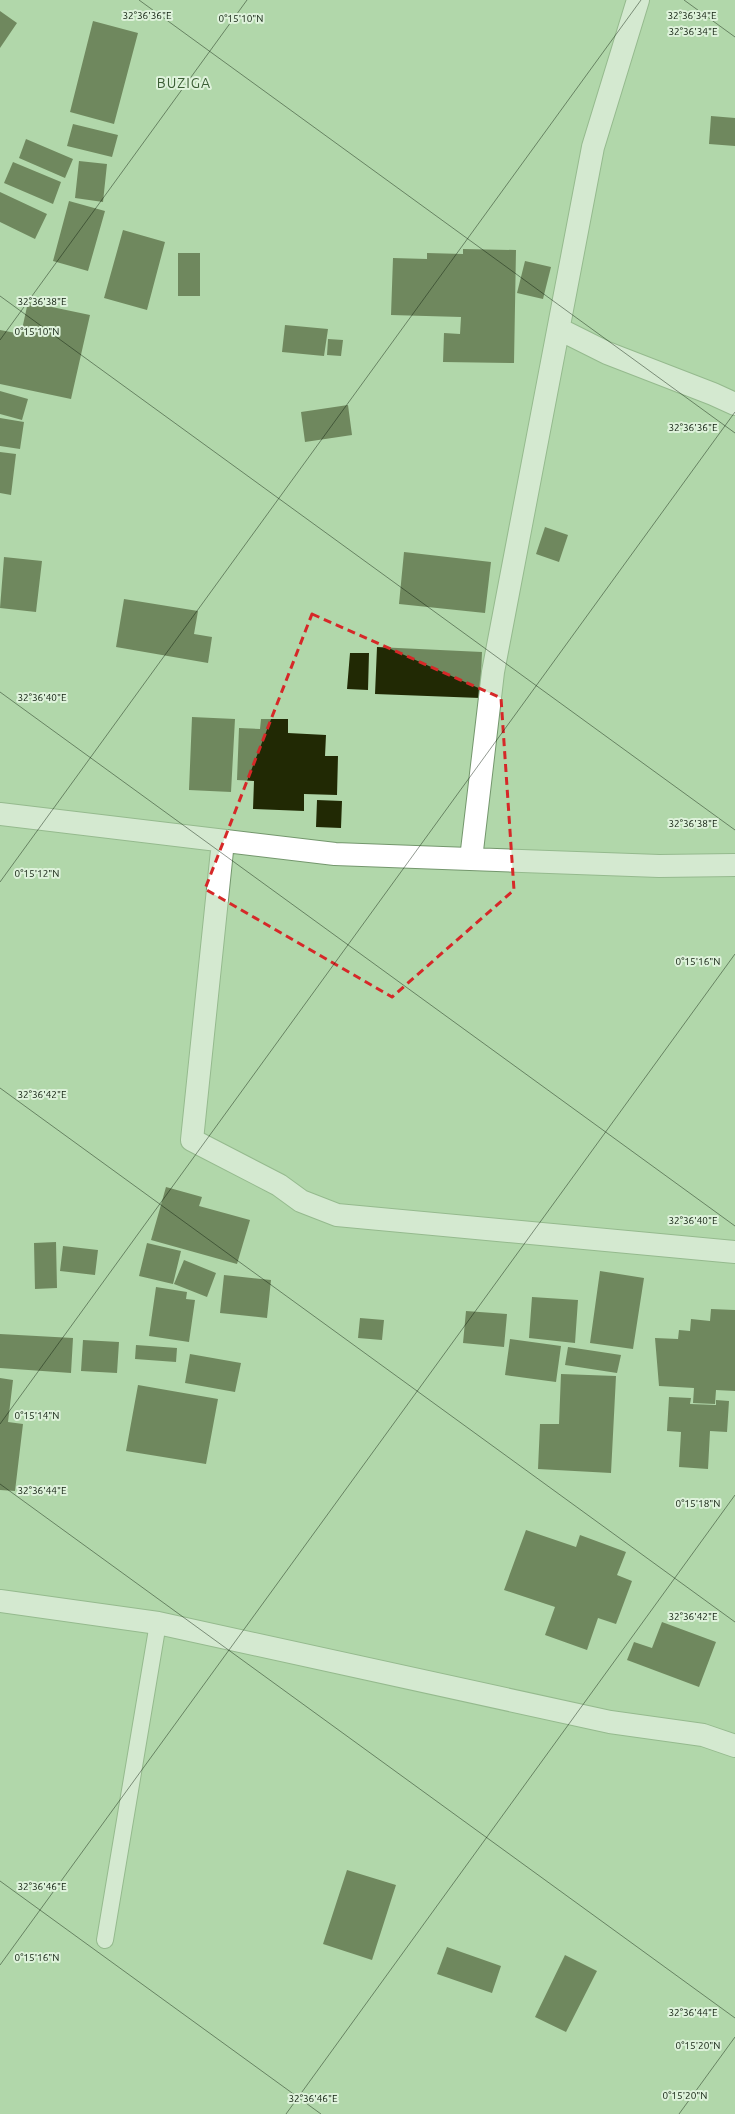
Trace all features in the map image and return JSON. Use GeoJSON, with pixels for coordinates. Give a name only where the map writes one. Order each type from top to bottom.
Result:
{"type":"FeatureCollection","features":[{"type":"Feature","properties":{"kind":"street"},"geometry":{"type":"LineString","coordinates":[[470,859],[492,672],[593,148],[638,0]]}},
{"type":"Feature","properties":{"kind":"street"},"geometry":{"type":"LineString","coordinates":[[559,329],[606,353],[713,394],[735,404]]}},
{"type":"Feature","properties":{"kind":"street"},"geometry":{"type":"LineString","coordinates":[[0,814],[335,854],[659,866],[735,865]]}},
{"type":"Feature","properties":{"kind":"street"},"geometry":{"type":"LineString","coordinates":[[223,841],[192,1140],[279,1185],[301,1201],[337,1215],[735,1252]]}},
{"type":"Feature","properties":{"kind":"street"},"geometry":{"type":"LineString","coordinates":[[0,1601],[158,1623],[610,1722],[703,1735],[735,1746]]}},
{"type":"Feature","properties":{"kind":"lane"},"geometry":{"type":"LineString","coordinates":[[105,1940],[158,1623]]}},
{"type":"Feature","properties":{"kind":"highlighted area"},"geometry":{"type":"Polygon","coordinates":[[[312,614],[501,698],[514,890],[392,997],[205,889],[312,614]]]}},
{"type":"Feature","properties":{"kind":"building"},"geometry":{"type":"Polygon","coordinates":[[[0,11],[17,23],[0,48],[0,11]]]}},
{"type":"Feature","properties":{"kind":"building"},"geometry":{"type":"Polygon","coordinates":[[[93,21],[138,33],[114,124],[70,112],[93,21]]]}},
{"type":"Feature","properties":{"kind":"building"},"geometry":{"type":"Polygon","coordinates":[[[711,116],[735,118],[735,146],[709,144],[711,116]]]}},
{"type":"Feature","properties":{"kind":"building"},"geometry":{"type":"Polygon","coordinates":[[[73,124],[118,135],[112,157],[67,146],[73,124]]]}},
{"type":"Feature","properties":{"kind":"building"},"geometry":{"type":"Polygon","coordinates":[[[26,139],[73,159],[65,178],[19,158],[26,139]]]}},
{"type":"Feature","properties":{"kind":"building"},"geometry":{"type":"Polygon","coordinates":[[[79,161],[107,164],[103,202],[75,198],[79,161]]]}},
{"type":"Feature","properties":{"kind":"building"},"geometry":{"type":"Polygon","coordinates":[[[13,162],[61,182],[53,204],[4,183],[13,162]]]}},
{"type":"Feature","properties":{"kind":"building"},"geometry":{"type":"Polygon","coordinates":[[[0,192],[47,214],[35,239],[0,222],[0,192]]]}},
{"type":"Feature","properties":{"kind":"building"},"geometry":{"type":"Polygon","coordinates":[[[69,201],[105,211],[88,271],[53,261],[69,201]]]}},
{"type":"Feature","properties":{"kind":"building"},"geometry":{"type":"Polygon","coordinates":[[[123,230],[165,242],[147,310],[104,298],[123,230]]]}},
{"type":"Feature","properties":{"kind":"building"},"geometry":{"type":"Polygon","coordinates":[[[463,249],[516,250],[514,363],[443,362],[444,333],[460,334],[461,317],[391,315],[393,258],[427,259],[427,253],[463,254],[463,249]]]}},
{"type":"Feature","properties":{"kind":"building"},"geometry":{"type":"Polygon","coordinates":[[[178,253],[200,253],[200,296],[178,296],[178,253]]]}},
{"type":"Feature","properties":{"kind":"building"},"geometry":{"type":"Polygon","coordinates":[[[525,261],[551,267],[543,299],[517,293],[525,261]]]}},
{"type":"Feature","properties":{"kind":"building"},"geometry":{"type":"Polygon","coordinates":[[[28,302],[90,315],[71,399],[0,384],[0,330],[21,334],[28,302]]]}},
{"type":"Feature","properties":{"kind":"building"},"geometry":{"type":"Polygon","coordinates":[[[285,325],[328,329],[324,356],[282,352],[285,325]]]}},
{"type":"Feature","properties":{"kind":"building"},"geometry":{"type":"Polygon","coordinates":[[[328,339],[343,340],[341,356],[327,355],[328,339]]]}},
{"type":"Feature","properties":{"kind":"building"},"geometry":{"type":"Polygon","coordinates":[[[0,391],[28,399],[22,420],[0,414],[0,391]]]}},
{"type":"Feature","properties":{"kind":"building"},"geometry":{"type":"Polygon","coordinates":[[[348,405],[352,435],[305,442],[301,412],[348,405]]]}},
{"type":"Feature","properties":{"kind":"building"},"geometry":{"type":"Polygon","coordinates":[[[0,418],[24,422],[20,449],[0,446],[0,418]]]}},
{"type":"Feature","properties":{"kind":"building"},"geometry":{"type":"Polygon","coordinates":[[[0,452],[16,454],[11,495],[0,493],[0,452]]]}},
{"type":"Feature","properties":{"kind":"building"},"geometry":{"type":"Polygon","coordinates":[[[545,527],[568,535],[559,562],[536,554],[545,527]]]}},
{"type":"Feature","properties":{"kind":"building"},"geometry":{"type":"Polygon","coordinates":[[[404,552],[491,562],[485,613],[399,604],[404,552]]]}},
{"type":"Feature","properties":{"kind":"building"},"geometry":{"type":"Polygon","coordinates":[[[4,557],[42,561],[36,612],[0,608],[4,557]]]}},
{"type":"Feature","properties":{"kind":"building"},"geometry":{"type":"Polygon","coordinates":[[[124,599],[198,611],[194,634],[212,637],[208,663],[116,647],[124,599]]]}},
{"type":"Feature","properties":{"kind":"building"},"geometry":{"type":"Polygon","coordinates":[[[377,647],[482,652],[480,698],[375,694],[377,647]]]}},
{"type":"Feature","properties":{"kind":"building"},"geometry":{"type":"Polygon","coordinates":[[[350,653],[369,653],[368,690],[347,689],[350,653]]]}},
{"type":"Feature","properties":{"kind":"building"},"geometry":{"type":"Polygon","coordinates":[[[192,717],[235,719],[231,792],[189,790],[192,717]]]}},
{"type":"Feature","properties":{"kind":"building"},"geometry":{"type":"Polygon","coordinates":[[[261,719],[288,719],[288,733],[326,735],[325,756],[338,756],[337,795],[304,794],[304,811],[253,809],[254,781],[237,780],[239,728],[260,729],[261,719]]]}},
{"type":"Feature","properties":{"kind":"building"},"geometry":{"type":"Polygon","coordinates":[[[317,800],[342,801],[341,828],[316,827],[317,800]]]}},
{"type":"Feature","properties":{"kind":"building"},"geometry":{"type":"Polygon","coordinates":[[[166,1187],[202,1197],[199,1206],[250,1220],[237,1264],[151,1240],[166,1187]]]}},
{"type":"Feature","properties":{"kind":"building"},"geometry":{"type":"Polygon","coordinates":[[[56,1242],[57,1288],[35,1289],[34,1243],[56,1242]]]}},
{"type":"Feature","properties":{"kind":"building"},"geometry":{"type":"Polygon","coordinates":[[[147,1243],[181,1251],[173,1284],[139,1276],[147,1243]]]}},
{"type":"Feature","properties":{"kind":"building"},"geometry":{"type":"Polygon","coordinates":[[[63,1246],[98,1250],[95,1275],[60,1271],[63,1246]]]}},
{"type":"Feature","properties":{"kind":"building"},"geometry":{"type":"Polygon","coordinates":[[[184,1260],[216,1273],[207,1297],[174,1284],[184,1260]]]}},
{"type":"Feature","properties":{"kind":"building"},"geometry":{"type":"Polygon","coordinates":[[[600,1271],[644,1278],[633,1349],[590,1343],[600,1271]]]}},
{"type":"Feature","properties":{"kind":"building"},"geometry":{"type":"Polygon","coordinates":[[[224,1275],[271,1280],[267,1318],[220,1313],[224,1275]]]}},
{"type":"Feature","properties":{"kind":"building"},"geometry":{"type":"Polygon","coordinates":[[[156,1287],[187,1292],[186,1299],[195,1300],[189,1342],[149,1336],[156,1287]]]}},
{"type":"Feature","properties":{"kind":"building"},"geometry":{"type":"Polygon","coordinates":[[[532,1297],[578,1300],[575,1343],[529,1338],[532,1297]]]}},
{"type":"Feature","properties":{"kind":"building"},"geometry":{"type":"Polygon","coordinates":[[[711,1309],[735,1310],[735,1391],[716,1390],[715,1404],[693,1403],[694,1388],[659,1386],[655,1338],[678,1339],[679,1330],[690,1331],[691,1319],[710,1321],[711,1309]]]}},
{"type":"Feature","properties":{"kind":"building"},"geometry":{"type":"Polygon","coordinates":[[[466,1311],[507,1314],[504,1347],[463,1343],[466,1311]]]}},
{"type":"Feature","properties":{"kind":"building"},"geometry":{"type":"Polygon","coordinates":[[[360,1318],[384,1320],[382,1340],[358,1338],[360,1318]]]}},
{"type":"Feature","properties":{"kind":"building"},"geometry":{"type":"Polygon","coordinates":[[[0,1334],[73,1338],[71,1373],[0,1368],[0,1334]]]}},
{"type":"Feature","properties":{"kind":"building"},"geometry":{"type":"Polygon","coordinates":[[[510,1339],[561,1346],[556,1382],[505,1375],[510,1339]]]}},
{"type":"Feature","properties":{"kind":"building"},"geometry":{"type":"Polygon","coordinates":[[[83,1340],[119,1342],[117,1373],[81,1371],[83,1340]]]}},
{"type":"Feature","properties":{"kind":"building"},"geometry":{"type":"Polygon","coordinates":[[[136,1345],[177,1348],[176,1362],[135,1359],[136,1345]]]}},
{"type":"Feature","properties":{"kind":"building"},"geometry":{"type":"Polygon","coordinates":[[[568,1347],[621,1355],[617,1373],[565,1365],[568,1347]]]}},
{"type":"Feature","properties":{"kind":"building"},"geometry":{"type":"Polygon","coordinates":[[[190,1354],[241,1363],[235,1392],[185,1383],[190,1354]]]}},
{"type":"Feature","properties":{"kind":"building"},"geometry":{"type":"Polygon","coordinates":[[[561,1374],[616,1376],[611,1473],[538,1469],[540,1424],[559,1424],[561,1374]]]}},
{"type":"Feature","properties":{"kind":"building"},"geometry":{"type":"Polygon","coordinates":[[[0,1378],[13,1380],[8,1422],[23,1424],[15,1491],[0,1490],[0,1378]]]}},
{"type":"Feature","properties":{"kind":"building"},"geometry":{"type":"Polygon","coordinates":[[[138,1385],[218,1399],[206,1464],[126,1451],[138,1385]]]}},
{"type":"Feature","properties":{"kind":"building"},"geometry":{"type":"Polygon","coordinates":[[[669,1397],[691,1398],[690,1404],[716,1405],[716,1400],[729,1401],[727,1432],[710,1431],[708,1469],[679,1467],[681,1432],[667,1431],[669,1397]]]}},
{"type":"Feature","properties":{"kind":"building"},"geometry":{"type":"Polygon","coordinates":[[[526,1530],[576,1547],[580,1535],[626,1552],[617,1575],[632,1581],[616,1624],[598,1618],[587,1650],[545,1635],[555,1607],[504,1590],[526,1530]]]}},
{"type":"Feature","properties":{"kind":"building"},"geometry":{"type":"Polygon","coordinates":[[[662,1622],[716,1642],[699,1687],[627,1660],[634,1642],[652,1648],[662,1622]]]}},
{"type":"Feature","properties":{"kind":"building"},"geometry":{"type":"Polygon","coordinates":[[[347,1870],[396,1885],[372,1960],[323,1944],[347,1870]]]}},
{"type":"Feature","properties":{"kind":"building"},"geometry":{"type":"Polygon","coordinates":[[[447,1947],[501,1966],[492,1993],[437,1974],[447,1947]]]}},
{"type":"Feature","properties":{"kind":"building"},"geometry":{"type":"Polygon","coordinates":[[[565,1955],[597,1971],[566,2032],[535,2017],[565,1955]]]}},
{"type":"Feature","properties":{"kind":"district","name":"BUZIGA"},"geometry":{"type":"Point","coordinates":[184,83]}}]}
